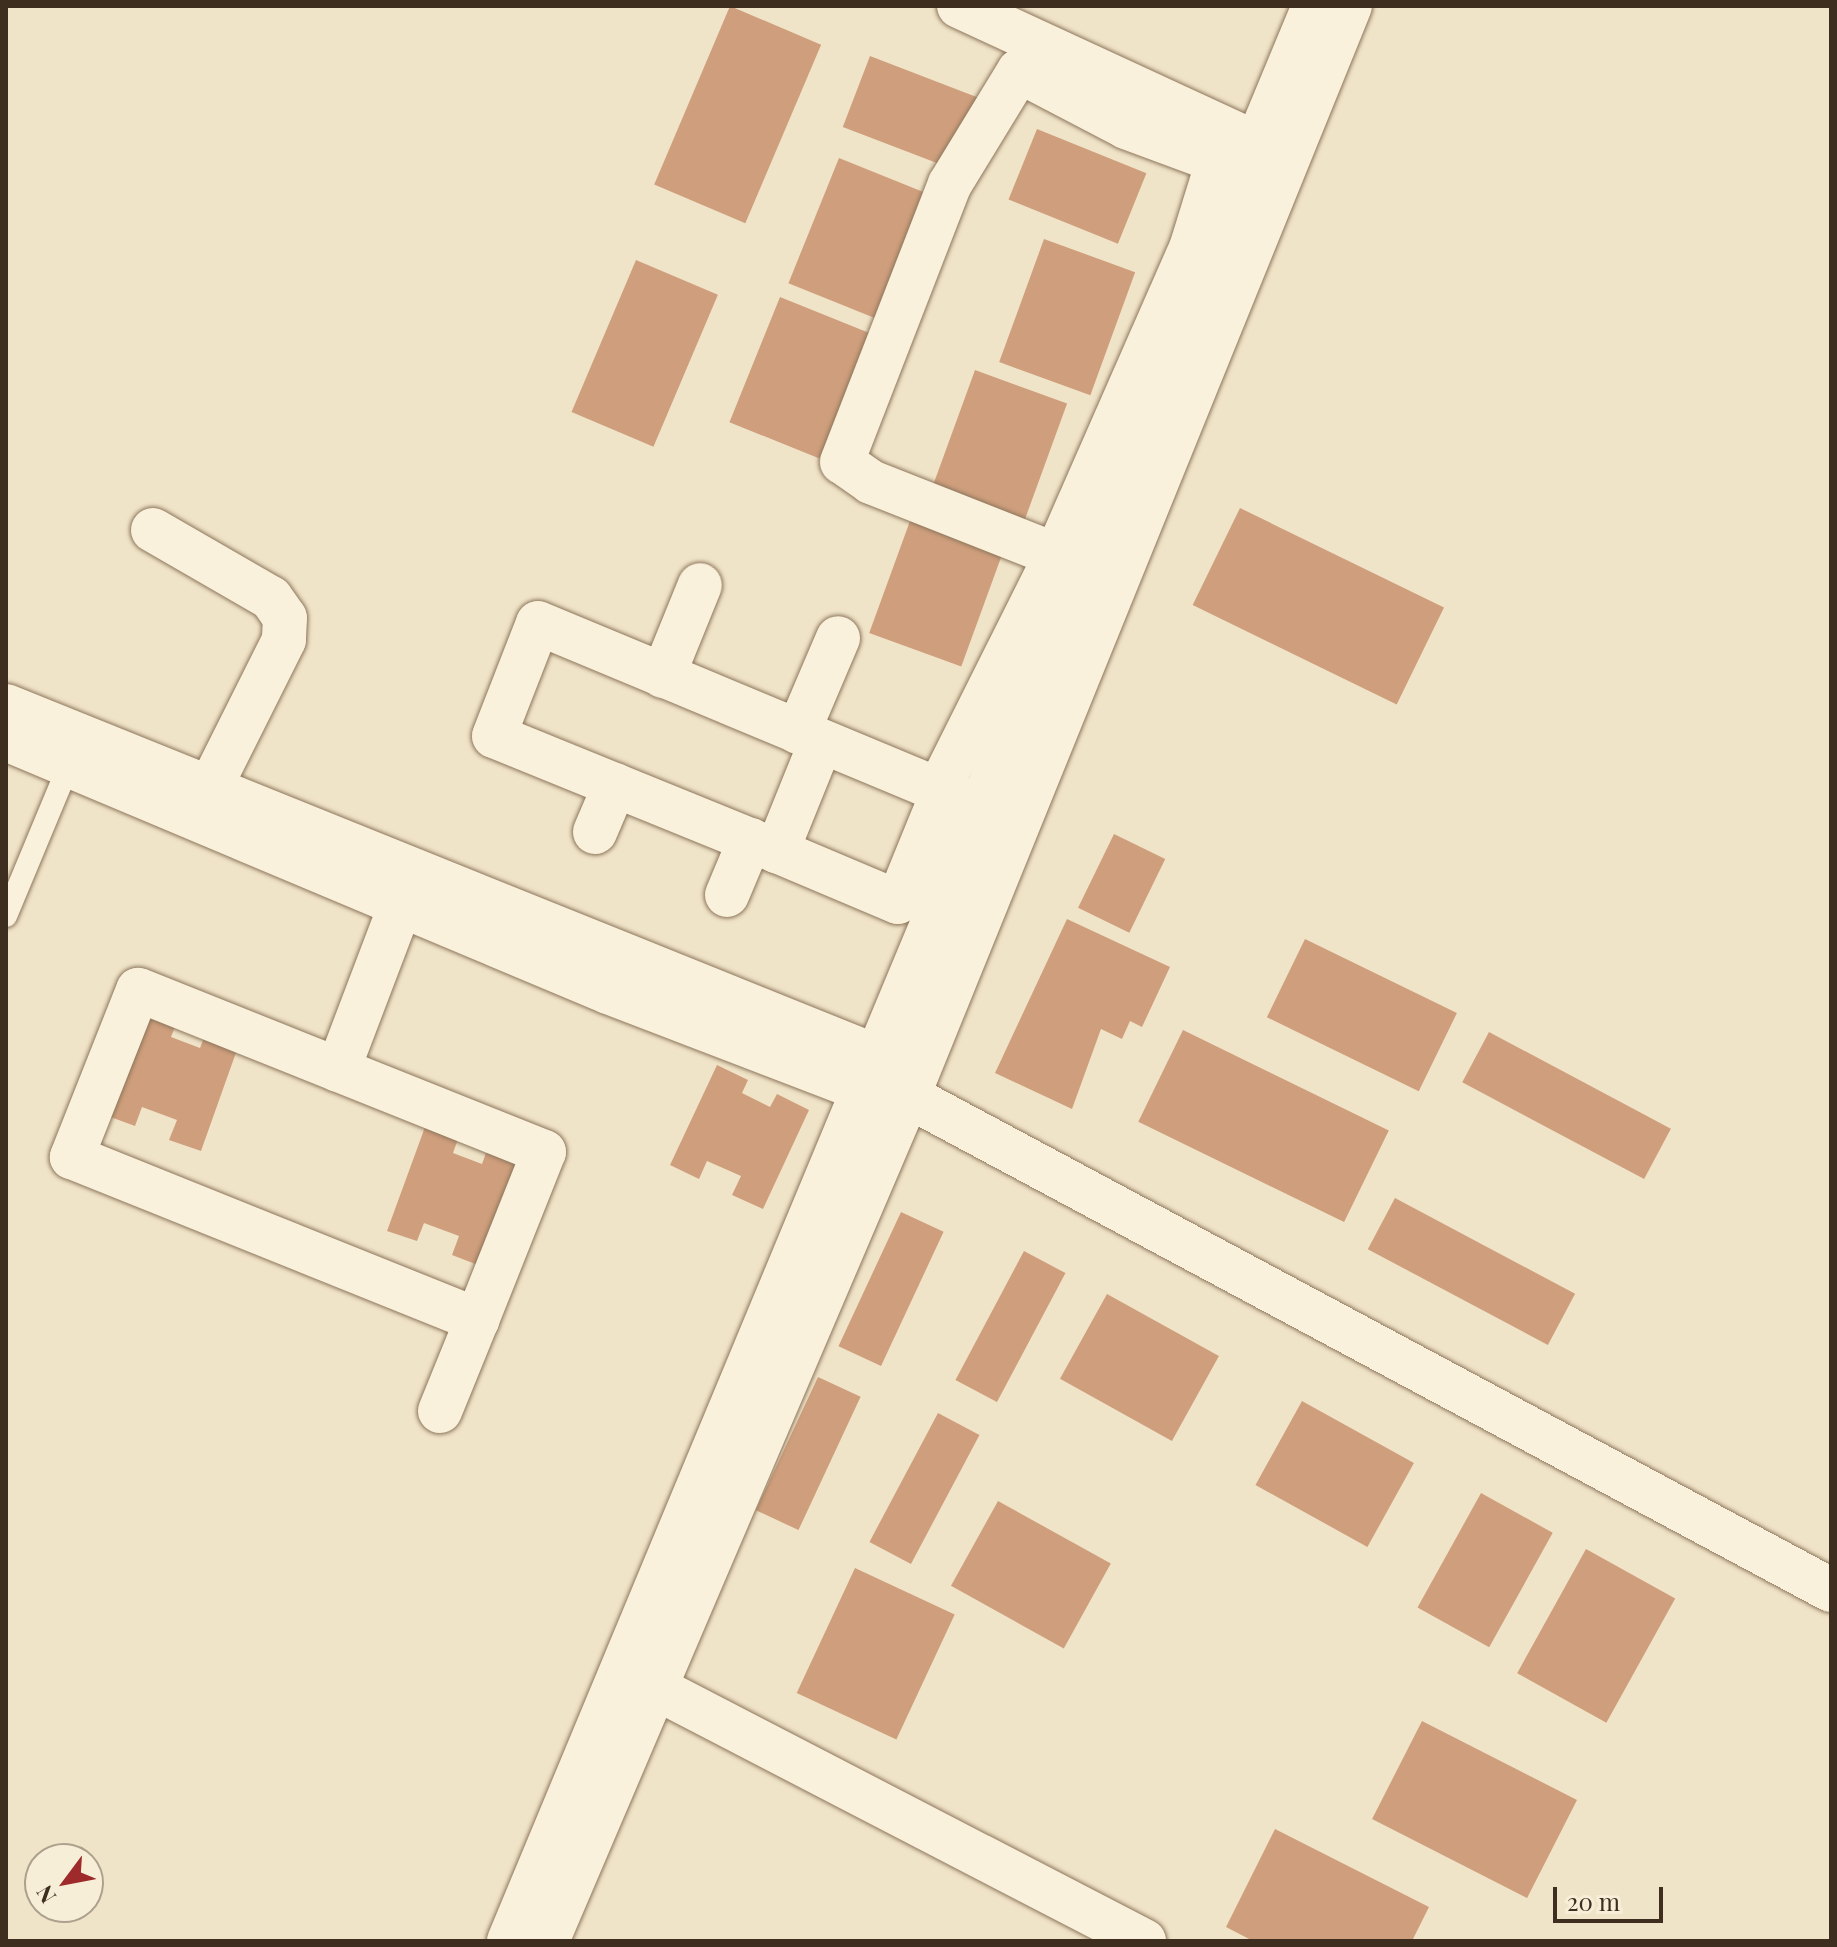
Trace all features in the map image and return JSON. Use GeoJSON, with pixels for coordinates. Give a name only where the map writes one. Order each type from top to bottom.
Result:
{"type":"FeatureCollection","features":[{"type":"Feature","properties":{"kind":"street"},"geometry":{"type":"LineString","coordinates":[[547,1941],[584,1808],[871,1074],[954,797],[1191,248],[1218,161],[1126,127],[1052,83],[959,6]]}},
{"type":"Feature","properties":{"kind":"street"},"geometry":{"type":"LineString","coordinates":[[509,1941],[654,1687],[908,1096],[1273,152],[1314,6]]}},
{"type":"Feature","properties":{"kind":"street"},"geometry":{"type":"LineString","coordinates":[[954,797],[538,623],[494,736],[898,902],[954,797],[1273,152],[1350,6]]}},
{"type":"Feature","properties":{"kind":"street"},"geometry":{"type":"LineString","coordinates":[[1056,555],[871,482],[842,462],[950,184],[1019,71],[1273,152]]}},
{"type":"Feature","properties":{"kind":"street"},"geometry":{"type":"LineString","coordinates":[[153,530],[271,598],[285,618],[284,640],[210,788]]}},
{"type":"Feature","properties":{"kind":"street"},"geometry":{"type":"LineString","coordinates":[[663,676],[700,585]]}},
{"type":"Feature","properties":{"kind":"street"},"geometry":{"type":"LineString","coordinates":[[727,895],[764,846],[810,737],[838,638]]}},
{"type":"Feature","properties":{"kind":"street"},"geometry":{"type":"LineString","coordinates":[[6,706],[210,788],[871,1074],[1831,1590]]}},
{"type":"Feature","properties":{"kind":"street"},"geometry":{"type":"LineString","coordinates":[[6,739],[401,904],[871,1074]]}},
{"type":"Feature","properties":{"kind":"street"},"geometry":{"type":"LineString","coordinates":[[595,832],[615,785]]}},
{"type":"Feature","properties":{"kind":"street"},"geometry":{"type":"LineString","coordinates":[[338,1070],[401,904]]}},
{"type":"Feature","properties":{"kind":"street"},"geometry":{"type":"LineString","coordinates":[[440,1411],[477,1320],[544,1152],[138,990],[72,1157],[477,1320]]}},
{"type":"Feature","properties":{"kind":"street"},"geometry":{"type":"LineString","coordinates":[[654,1687],[1144,1941]]}},
{"type":"Feature","properties":{"kind":"lane"},"geometry":{"type":"LineString","coordinates":[[6,916],[69,765]]}},
{"type":"Feature","properties":{"kind":"building"},"geometry":{"type":"Polygon","coordinates":[[[730,6],[821,45],[745,223],[654,185],[730,6]]]}},
{"type":"Feature","properties":{"kind":"building"},"geometry":{"type":"Polygon","coordinates":[[[870,56],[981,99],[954,170],[843,127],[870,56]]]}},
{"type":"Feature","properties":{"kind":"building"},"geometry":{"type":"Polygon","coordinates":[[[1037,129],[1146,173],[1118,244],[1009,199],[1037,129]]]}},
{"type":"Feature","properties":{"kind":"building"},"geometry":{"type":"Polygon","coordinates":[[[839,158],[929,194],[878,320],[788,283],[839,158]]]}},
{"type":"Feature","properties":{"kind":"building"},"geometry":{"type":"Polygon","coordinates":[[[1044,239],[1135,272],[1090,395],[999,362],[1044,239]]]}},
{"type":"Feature","properties":{"kind":"building"},"geometry":{"type":"Polygon","coordinates":[[[636,260],[718,295],[653,447],[572,412],[636,260]]]}},
{"type":"Feature","properties":{"kind":"building"},"geometry":{"type":"Polygon","coordinates":[[[780,297],[870,333],[819,459],[729,422],[780,297]]]}},
{"type":"Feature","properties":{"kind":"building"},"geometry":{"type":"Polygon","coordinates":[[[975,370],[1067,404],[1022,527],[930,493],[975,370]]]}},
{"type":"Feature","properties":{"kind":"building"},"geometry":{"type":"Polygon","coordinates":[[[1240,508],[1444,608],[1397,705],[1193,605],[1240,508]]]}},
{"type":"Feature","properties":{"kind":"building"},"geometry":{"type":"Polygon","coordinates":[[[914,510],[1006,544],[961,667],[869,633],[914,510]]]}},
{"type":"Feature","properties":{"kind":"building"},"geometry":{"type":"Polygon","coordinates":[[[1114,834],[1165,859],[1129,933],[1078,908],[1114,834]]]}},
{"type":"Feature","properties":{"kind":"building"},"geometry":{"type":"Polygon","coordinates":[[[1067,919],[1170,967],[1142,1027],[1130,1021],[1122,1039],[1101,1029],[1072,1109],[995,1073],[1067,919]]]}},
{"type":"Feature","properties":{"kind":"building"},"geometry":{"type":"Polygon","coordinates":[[[1305,939],[1457,1013],[1419,1091],[1267,1017],[1305,939]]]}},
{"type":"Feature","properties":{"kind":"building"},"geometry":{"type":"Polygon","coordinates":[[[142,1011],[176,1024],[171,1037],[200,1048],[205,1035],[238,1047],[201,1151],[169,1140],[177,1120],[142,1107],[135,1126],[105,1115],[142,1011]]]}},
{"type":"Feature","properties":{"kind":"building"},"geometry":{"type":"Polygon","coordinates":[[[1183,1030],[1389,1130],[1344,1222],[1138,1122],[1183,1030]]]}},
{"type":"Feature","properties":{"kind":"building"},"geometry":{"type":"Polygon","coordinates":[[[1489,1032],[1671,1129],[1644,1179],[1462,1082],[1489,1032]]]}},
{"type":"Feature","properties":{"kind":"building"},"geometry":{"type":"Polygon","coordinates":[[[717,1065],[748,1080],[742,1093],[770,1107],[777,1094],[809,1110],[763,1209],[732,1195],[741,1176],[707,1161],[699,1179],[670,1165],[717,1065]]]}},
{"type":"Feature","properties":{"kind":"building"},"geometry":{"type":"Polygon","coordinates":[[[425,1127],[458,1139],[453,1153],[482,1164],[487,1150],[520,1163],[483,1267],[452,1255],[459,1236],[424,1223],[417,1241],[387,1231],[425,1127]]]}},
{"type":"Feature","properties":{"kind":"building"},"geometry":{"type":"Polygon","coordinates":[[[1395,1198],[1575,1294],[1548,1345],[1368,1249],[1395,1198]]]}},
{"type":"Feature","properties":{"kind":"building"},"geometry":{"type":"Polygon","coordinates":[[[901,1212],[944,1232],[881,1366],[838,1346],[901,1212]]]}},
{"type":"Feature","properties":{"kind":"building"},"geometry":{"type":"Polygon","coordinates":[[[1024,1251],[1065,1273],[997,1402],[955,1380],[1024,1251]]]}},
{"type":"Feature","properties":{"kind":"building"},"geometry":{"type":"Polygon","coordinates":[[[1107,1294],[1219,1356],[1172,1441],[1060,1379],[1107,1294]]]}},
{"type":"Feature","properties":{"kind":"building"},"geometry":{"type":"Polygon","coordinates":[[[818,1377],[861,1397],[798,1530],[756,1510],[818,1377]]]}},
{"type":"Feature","properties":{"kind":"building"},"geometry":{"type":"Polygon","coordinates":[[[1302,1401],[1414,1463],[1367,1547],[1255,1485],[1302,1401]]]}},
{"type":"Feature","properties":{"kind":"building"},"geometry":{"type":"Polygon","coordinates":[[[938,1413],[979,1435],[911,1564],[869,1542],[938,1413]]]}},
{"type":"Feature","properties":{"kind":"building"},"geometry":{"type":"Polygon","coordinates":[[[1481,1493],[1553,1533],[1489,1647],[1417,1608],[1481,1493]]]}},
{"type":"Feature","properties":{"kind":"building"},"geometry":{"type":"Polygon","coordinates":[[[998,1501],[1111,1564],[1064,1648],[951,1586],[998,1501]]]}},
{"type":"Feature","properties":{"kind":"building"},"geometry":{"type":"Polygon","coordinates":[[[1586,1549],[1675,1598],[1606,1723],[1517,1673],[1586,1549]]]}},
{"type":"Feature","properties":{"kind":"building"},"geometry":{"type":"Polygon","coordinates":[[[855,1568],[955,1614],[896,1740],[797,1693],[855,1568]]]}},
{"type":"Feature","properties":{"kind":"building"},"geometry":{"type":"Polygon","coordinates":[[[1422,1721],[1577,1800],[1527,1898],[1372,1819],[1422,1721]]]}},
{"type":"Feature","properties":{"kind":"building"},"geometry":{"type":"Polygon","coordinates":[[[1275,1829],[1429,1907],[1412,1941],[1253,1941],[1226,1927],[1275,1829]]]}}]}
